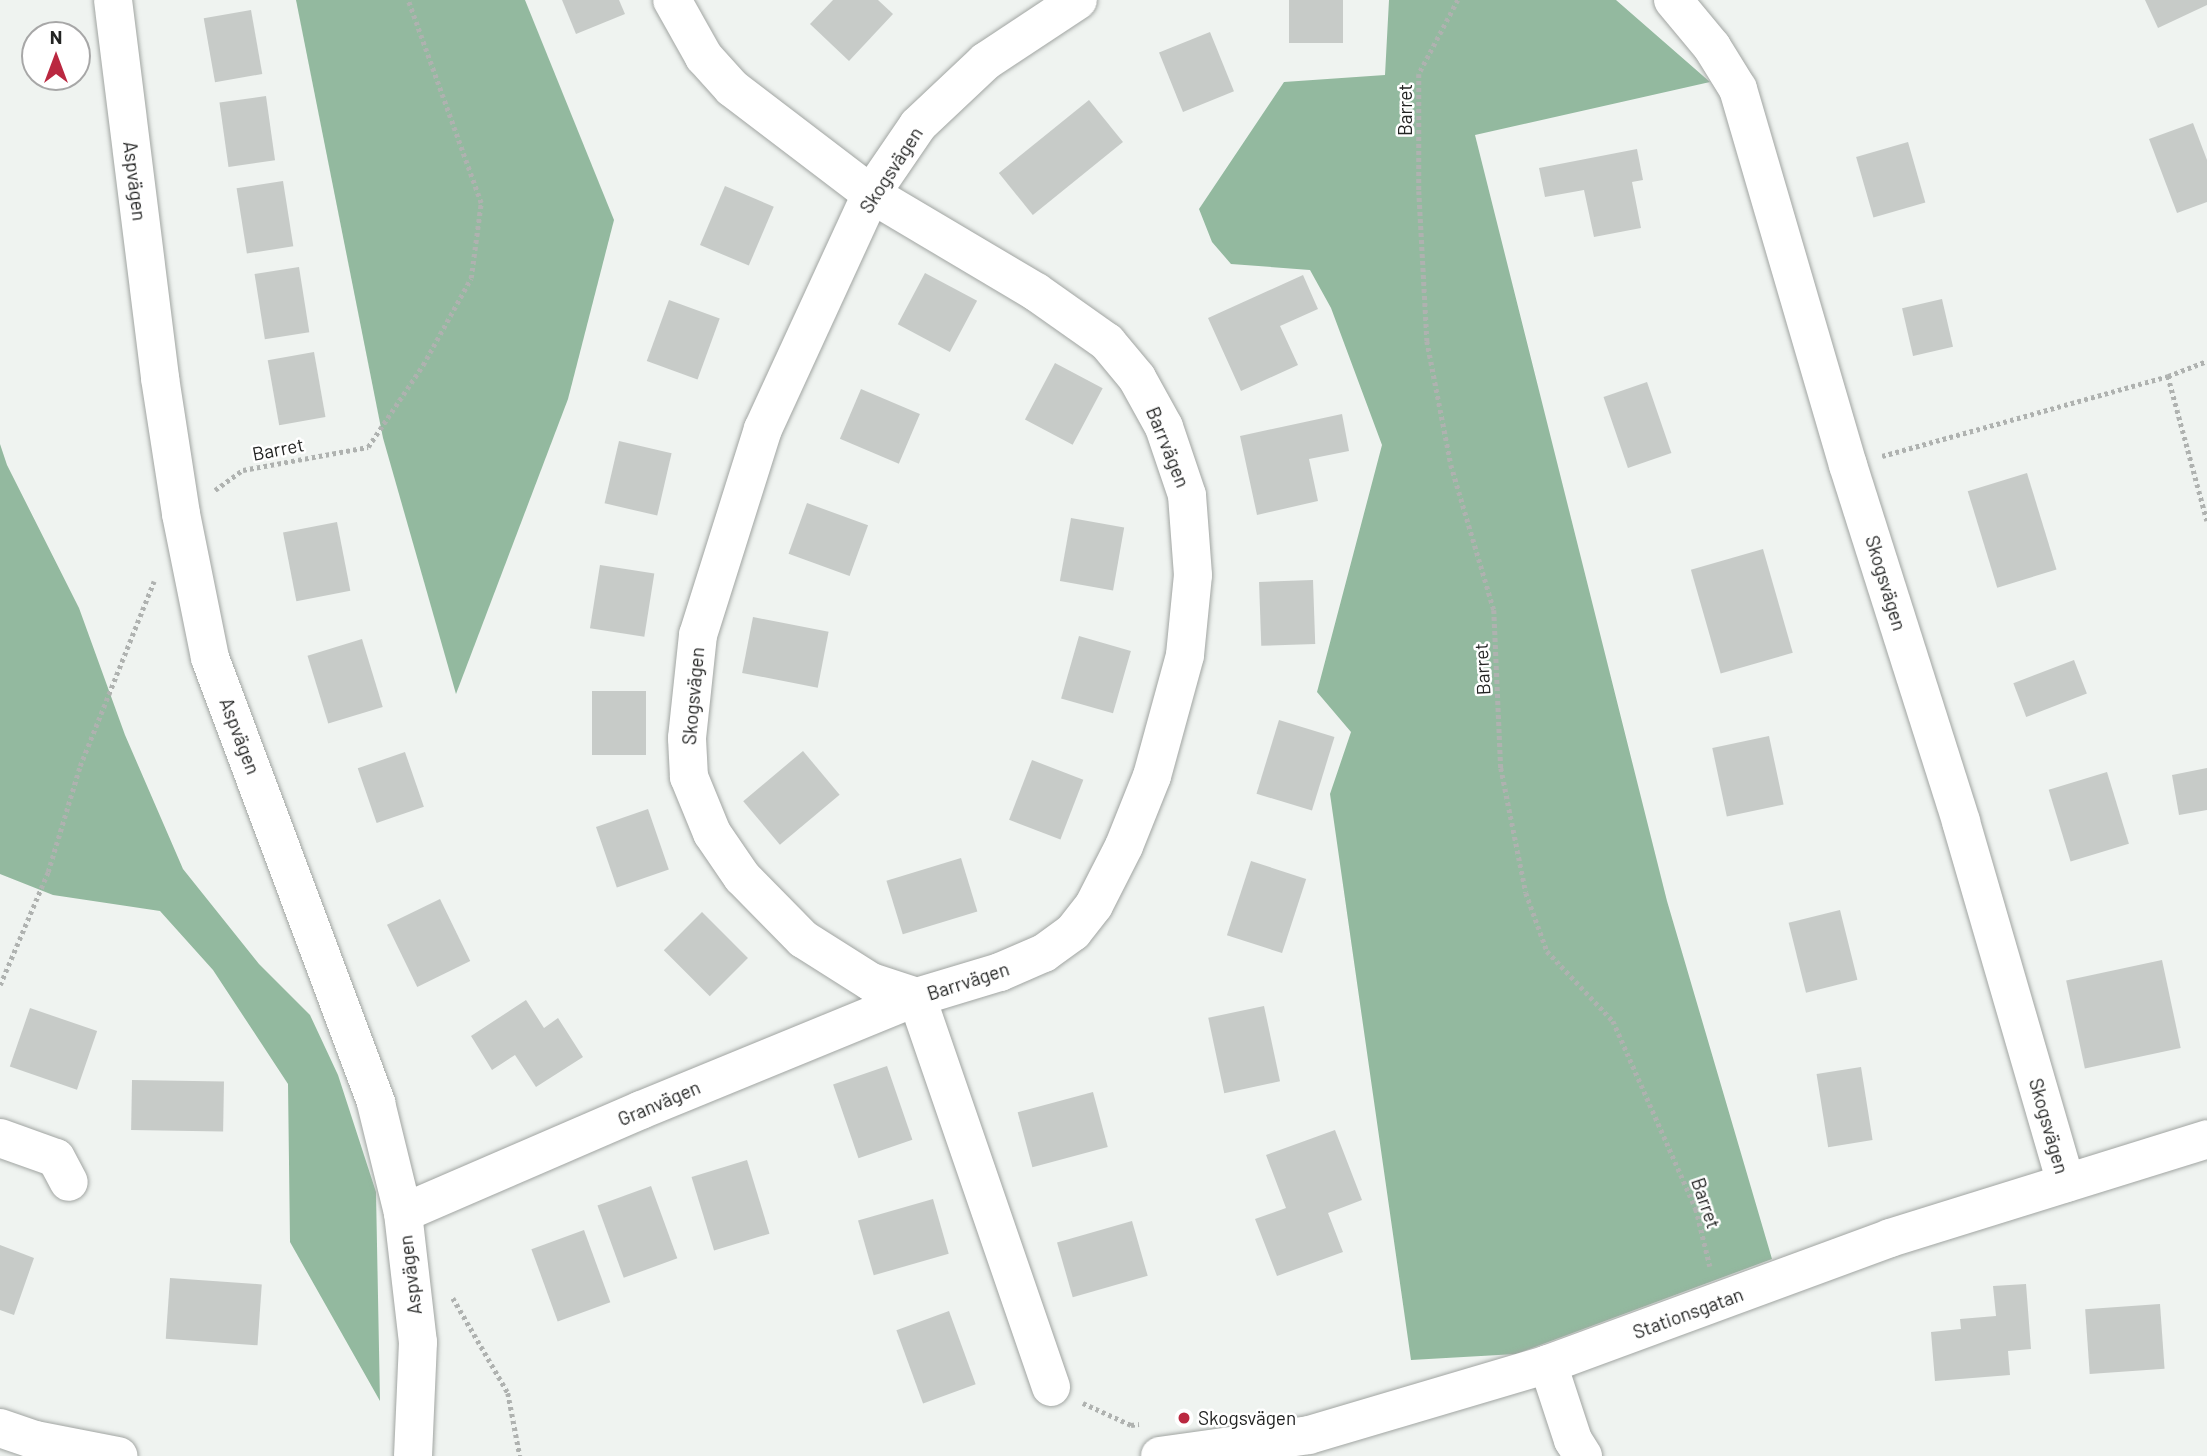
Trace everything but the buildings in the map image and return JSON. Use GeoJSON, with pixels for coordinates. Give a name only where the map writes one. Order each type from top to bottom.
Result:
{"type":"FeatureCollection","features":[{"type":"Feature","properties":{"kind":"street","name":"Aspvägen"},"geometry":{"type":"LineString","coordinates":[[113,0],[160,377],[181,514],[210,658],[376,1102],[403,1213],[418,1342],[413,1456]]}},
{"type":"Feature","properties":{"kind":"street","name":"Barrvägen"},"geometry":{"type":"LineString","coordinates":[[671,0],[704,57],[732,88],[871,194],[1036,292],[1107,342],[1137,377],[1164,428],[1187,495],[1193,575],[1185,655],[1152,776],[1124,846],[1094,905],[1073,932],[1044,953],[1000,972],[917,997]]}},
{"type":"Feature","properties":{"kind":"street","name":"Skogsvägen"},"geometry":{"type":"LineString","coordinates":[[917,997],[871,982],[803,939],[742,877],[712,833],[689,777],[687,738],[698,635],[763,429],[871,194],[918,125],[986,61],[1078,0]]}},
{"type":"Feature","properties":{"kind":"street","name":"Skogsvägen"},"geometry":{"type":"LineString","coordinates":[[1686,6],[1738,89],[1849,465],[1961,822],[2066,1183]]}},
{"type":"Feature","properties":{"kind":"street","name":"Granvägen"},"geometry":{"type":"LineString","coordinates":[[403,1213],[641,1110],[917,997]]}},
{"type":"Feature","properties":{"kind":"street"},"geometry":{"type":"LineString","coordinates":[[917,997],[1051,1387]]}},
{"type":"Feature","properties":{"kind":"street"},"geometry":{"type":"LineString","coordinates":[[0,1138],[56,1158],[69,1182]]}},
{"type":"Feature","properties":{"kind":"street","name":"Stationsgatan"},"geometry":{"type":"LineString","coordinates":[[1160,1456],[1309,1435],[1548,1364],[1890,1238],[2207,1139]]}},
{"type":"Feature","properties":{"kind":"street"},"geometry":{"type":"LineString","coordinates":[[1548,1364],[1573,1440],[1583,1456]]}},
{"type":"Feature","properties":{"kind":"street"},"geometry":{"type":"LineString","coordinates":[[0,1428],[35,1440],[118,1456]]}},
{"type":"Feature","properties":{"kind":"path","name":"Barret"},"geometry":{"type":"LineString","coordinates":[[181,514],[243,470],[368,447],[423,365],[471,278],[481,203],[408,0]]}},
{"type":"Feature","properties":{"kind":"path","name":"Barret"},"geometry":{"type":"LineString","coordinates":[[1458,0],[1419,74],[1419,191],[1427,341],[1451,465],[1494,610],[1501,768],[1526,893],[1547,951],[1613,1021],[1696,1209],[1719,1302]]}},
{"type":"Feature","properties":{"kind":"path"},"geometry":{"type":"LineString","coordinates":[[1849,465],[2168,376],[2207,361]]}},
{"type":"Feature","properties":{"kind":"path"},"geometry":{"type":"LineString","coordinates":[[2168,376],[2207,521]]}},
{"type":"Feature","properties":{"kind":"path"},"geometry":{"type":"LineString","coordinates":[[0,985],[48,872],[80,766],[158,573]]}},
{"type":"Feature","properties":{"kind":"path"},"geometry":{"type":"LineString","coordinates":[[452,1297],[508,1393],[520,1456]]}},
{"type":"Feature","properties":{"kind":"path"},"geometry":{"type":"LineString","coordinates":[[1051,1387],[1130,1425]]}},
{"type":"Feature","properties":{"kind":"green space"},"geometry":{"type":"Polygon","coordinates":[[[296,0],[525,0],[614,220],[568,399],[456,694],[383,438],[296,0]]]}},
{"type":"Feature","properties":{"kind":"green space"},"geometry":{"type":"Polygon","coordinates":[[[1389,0],[1616,0],[1710,82],[1475,135],[1667,901],[1772,1259],[1516,1354],[1411,1360],[1330,794],[1351,732],[1317,692],[1382,445],[1331,308],[1310,270],[1231,264],[1212,242],[1199,209],[1284,82],[1385,75],[1389,0]]]}},
{"type":"Feature","properties":{"kind":"green space"},"geometry":{"type":"Polygon","coordinates":[[[0,444],[7,465],[79,608],[125,735],[183,869],[259,964],[310,1015],[338,1075],[376,1192],[380,1401],[290,1242],[288,1084],[213,970],[160,911],[53,895],[0,874],[0,444]]]}},
{"type":"Feature","properties":{"kind":"place","name":"Skogsvägen"},"geometry":{"type":"Point","coordinates":[1184,1418]}}]}
